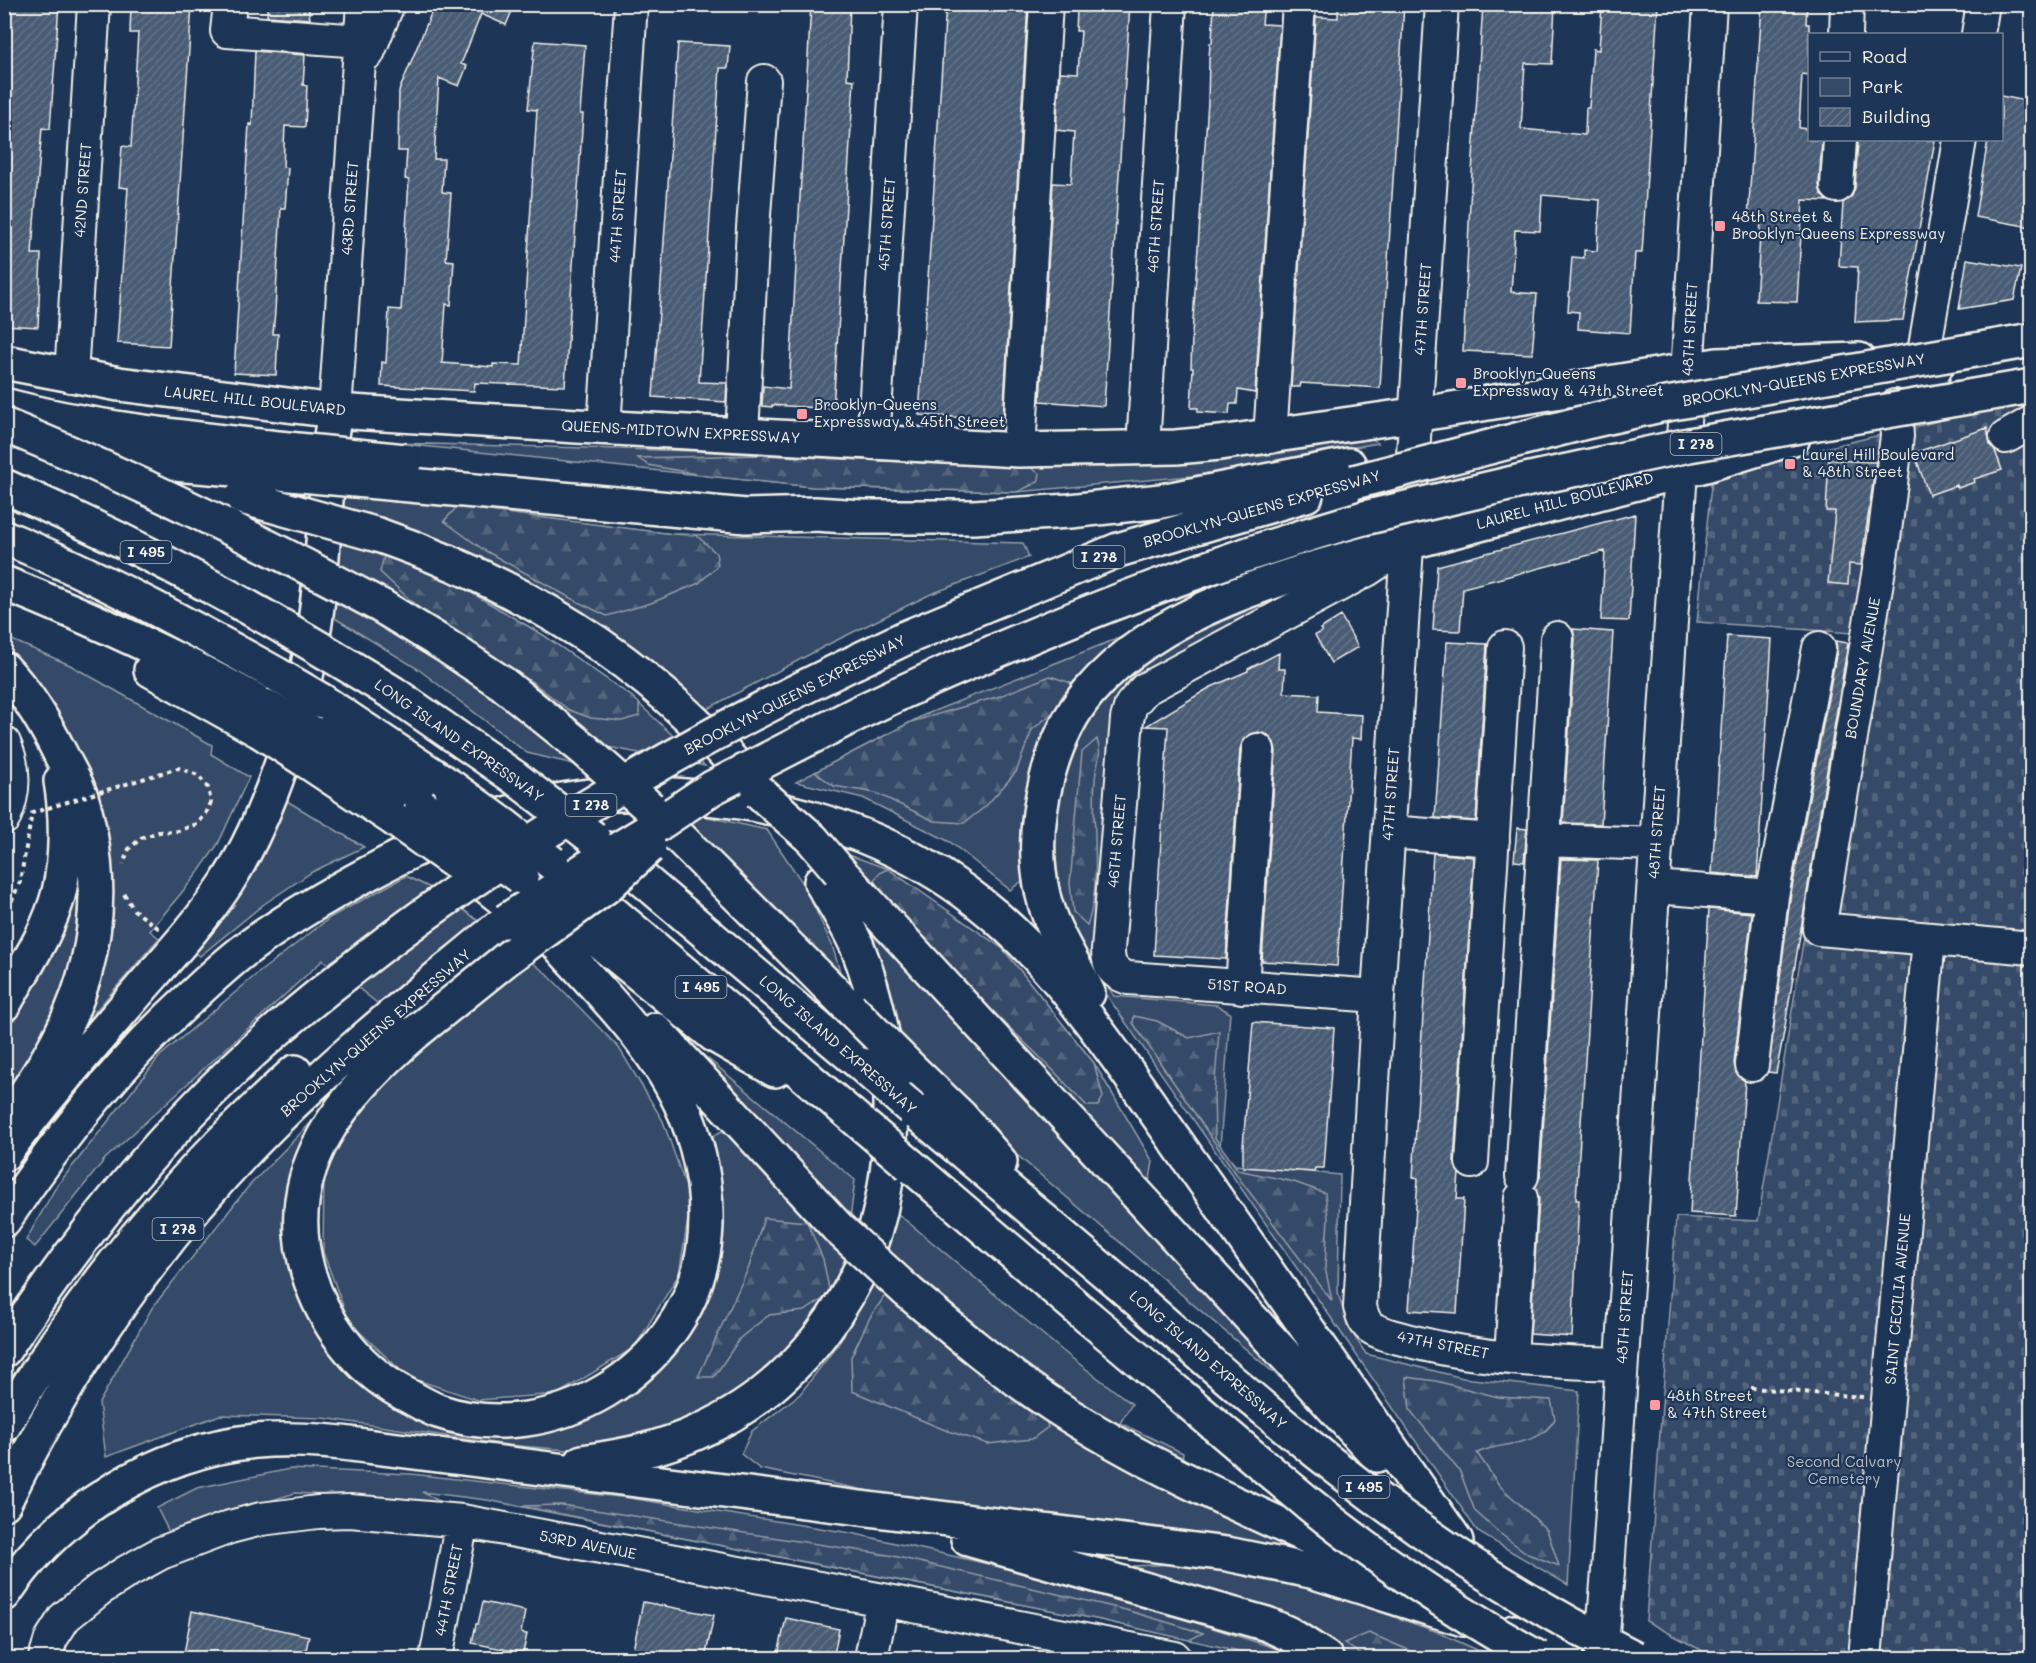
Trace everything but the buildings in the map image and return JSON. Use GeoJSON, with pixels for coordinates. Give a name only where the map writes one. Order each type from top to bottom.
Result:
{"type":"FeatureCollection","features":[{"type":"Feature","properties":{"kind":"main road","name":"BROOKLYN-QUEENS EXPRESSWAY"},"geometry":{"type":"LineString","coordinates":[[4,1350],[92,1227],[173,1132],[233,1070],[343,976],[450,896],[564,821],[753,713],[855,662],[905,638],[1118,550],[1260,507],[1351,474],[1396,454],[1582,423],[1730,392],[2031,340]]}},
{"type":"Feature","properties":{"kind":"main road"},"geometry":{"type":"LineString","coordinates":[[1687,370],[1718,365],[2031,353]]}},
{"type":"Feature","properties":{"kind":"main road","name":"LAUREL HILL BOULEVARD"},"geometry":{"type":"LineString","coordinates":[[4,362],[71,376],[164,391],[335,411],[508,422]]}},
{"type":"Feature","properties":{"kind":"main road","name":"LAUREL HILL BOULEVARD"},"geometry":{"type":"LineString","coordinates":[[1407,543],[1709,464],[1895,406],[2031,367]]}},
{"type":"Feature","properties":{"kind":"main road","name":"BROOKLYN-QUEENS EXPRESSWAY"},"geometry":{"type":"LineString","coordinates":[[1143,447],[1176,447],[1270,437],[1687,370]]}},
{"type":"Feature","properties":{"kind":"main road","name":"BROOKLYN-QUEENS EXPRESSWAY"},"geometry":{"type":"LineString","coordinates":[[4,1503],[38,1436],[76,1372],[119,1307],[171,1236],[273,1123],[343,1058],[396,1017],[506,921],[712,788],[898,694],[1113,601],[1216,564],[1364,519],[1530,479],[1655,452],[2031,386]]}},
{"type":"Feature","properties":{"kind":"main road"},"geometry":{"type":"LineString","coordinates":[[4,405],[106,426],[194,439],[378,534],[425,551],[515,593],[581,632],[652,684],[687,714],[759,792],[812,839],[831,877],[870,982],[878,1015],[888,1080],[890,1141],[888,1169],[878,1218],[861,1265],[841,1304],[801,1359],[765,1391],[735,1412],[700,1431],[656,1449],[542,1468]]}},
{"type":"Feature","properties":{"kind":"main road"},"geometry":{"type":"LineString","coordinates":[[4,1154],[53,1092],[205,913],[226,884],[260,819],[281,763],[307,675],[314,635],[330,442],[335,411]]}},
{"type":"Feature","properties":{"kind":"main road","name":"QUEENS-MIDTOWN EXPRESSWAY"},"geometry":{"type":"LineString","coordinates":[[508,422],[1019,450],[1143,447]]}},
{"type":"Feature","properties":{"kind":"main road"},"geometry":{"type":"LineString","coordinates":[[4,425],[96,463],[227,525],[381,606],[502,683],[585,750],[650,808],[961,1117],[1068,1241]]}},
{"type":"Feature","properties":{"kind":"main road"},"geometry":{"type":"LineString","coordinates":[[4,432],[87,451],[150,462],[256,472],[402,473],[746,516],[815,514],[862,517],[974,517],[1070,511],[1351,474]]}},
{"type":"Feature","properties":{"kind":"main road","name":"LONG ISLAND EXPRESSWAY"},"geometry":{"type":"LineString","coordinates":[[4,486],[214,587],[393,693],[513,777],[648,882],[1287,1428],[1419,1528],[1525,1596],[1635,1659]]}},
{"type":"Feature","properties":{"kind":"main road","name":"I 495"},"geometry":{"type":"LineString","coordinates":[[4,537],[87,574],[163,613],[322,701],[505,826],[603,904],[1326,1517],[1460,1611],[1548,1653]]}},
{"type":"Feature","properties":{"kind":"main road"},"geometry":{"type":"LineString","coordinates":[[1119,1060],[1082,980],[1054,928],[1040,881],[1037,844],[1044,790],[1056,748],[1075,711],[1087,694],[1118,663],[1154,636],[1191,617],[1223,602],[1305,571],[1407,543]]}},
{"type":"Feature","properties":{"kind":"main road"},"geometry":{"type":"LineString","coordinates":[[4,584],[130,636],[214,677],[263,718],[408,813],[521,877],[714,1035],[856,1119]]}},
{"type":"Feature","properties":{"kind":"main road"},"geometry":{"type":"LineString","coordinates":[[4,604],[104,646],[177,684],[263,718]]}},
{"type":"Feature","properties":{"kind":"main road"},"geometry":{"type":"LineString","coordinates":[[4,669],[28,698],[79,790],[88,823],[96,876],[95,928],[84,976],[65,1027],[53,1050],[4,1127]]}},
{"type":"Feature","properties":{"kind":"main road"},"geometry":{"type":"LineString","coordinates":[[4,1004],[41,939],[59,892],[63,868],[64,822],[63,793],[55,744]]}},
{"type":"Feature","properties":{"kind":"main road"},"geometry":{"type":"LineString","coordinates":[[552,938],[629,1023],[661,1067],[675,1091],[693,1134],[704,1182],[706,1208],[702,1255],[687,1302],[670,1331],[645,1362],[608,1391],[586,1402],[544,1416],[517,1420],[482,1419],[438,1411],[393,1387],[373,1373],[340,1337],[318,1300],[305,1260],[301,1227],[303,1196],[313,1156],[333,1119],[349,1097],[382,1061],[396,1017],[509,957],[608,886],[712,788]]}},
{"type":"Feature","properties":{"kind":"main road"},"geometry":{"type":"LineString","coordinates":[[4,1220],[62,1139],[108,1081],[169,1017],[243,951],[319,900],[422,846],[539,805],[582,797],[624,794],[712,798],[760,806],[804,816],[841,828],[910,858],[977,901],[1028,947],[1070,993],[1119,1060],[1456,1540]]}},
{"type":"Feature","properties":{"kind":"main road"},"geometry":{"type":"LineString","coordinates":[[408,813],[455,862],[616,989],[839,1229],[906,1290],[1018,1380],[1054,1406],[1165,1469],[1548,1653]]}},
{"type":"Feature","properties":{"kind":"main road"},"geometry":{"type":"LineString","coordinates":[[831,877],[1501,1589],[1518,1604],[1548,1624],[1610,1659]]}},
{"type":"Feature","properties":{"kind":"main road","name":"BROOKLYN-QUEENS EXPRESSWAY"},"geometry":{"type":"LineString","coordinates":[[4,1425],[87,1299],[147,1223],[260,1104],[331,1040],[396,1017]]}},
{"type":"Feature","properties":{"kind":"main road"},"geometry":{"type":"LineString","coordinates":[[4,1594],[46,1542],[116,1488],[170,1462],[226,1445],[256,1441],[312,1440],[1185,1548],[1268,1562],[1348,1582],[1548,1653]]}},
{"type":"Feature","properties":{"kind":"main road"},"geometry":{"type":"LineString","coordinates":[[857,1508],[1267,1624],[1289,1634],[1326,1659]]}},
{"type":"Feature","properties":{"kind":"street","name":"42ND STREET"},"geometry":{"type":"LineString","coordinates":[[71,376],[94,4]]}},
{"type":"Feature","properties":{"kind":"street"},"geometry":{"type":"LineString","coordinates":[[230,4],[227,31],[360,41]]}},
{"type":"Feature","properties":{"kind":"street","name":"43RD STREET"},"geometry":{"type":"LineString","coordinates":[[335,411],[363,4]]}},
{"type":"Feature","properties":{"kind":"street"},"geometry":{"type":"LineString","coordinates":[[358,76],[388,4]]}},
{"type":"Feature","properties":{"kind":"street","name":"44TH STREET"},"geometry":{"type":"LineString","coordinates":[[604,428],[631,4]]}},
{"type":"Feature","properties":{"kind":"street","name":"45TH STREET"},"geometry":{"type":"LineString","coordinates":[[873,442],[901,4]]}},
{"type":"Feature","properties":{"kind":"street"},"geometry":{"type":"LineString","coordinates":[[1019,450],[1046,4]]}},
{"type":"Feature","properties":{"kind":"street","name":"46TH STREET"},"geometry":{"type":"LineString","coordinates":[[1143,447],[1170,4]]}},
{"type":"Feature","properties":{"kind":"street"},"geometry":{"type":"LineString","coordinates":[[1270,437],[1299,4]]}},
{"type":"Feature","properties":{"kind":"street","name":"47TH STREET"},"geometry":{"type":"LineString","coordinates":[[1442,4],[1360,1299],[1362,1314],[1370,1327],[1402,1339],[1447,1349],[1511,1358],[1621,1364]]}},
{"type":"Feature","properties":{"kind":"street","name":"48TH STREET"},"geometry":{"type":"LineString","coordinates":[[1601,1659],[1657,844],[1710,4]]}},
{"type":"Feature","properties":{"kind":"street"},"geometry":{"type":"LineString","coordinates":[[1846,33],[1847,4]]}},
{"type":"Feature","properties":{"kind":"street"},"geometry":{"type":"LineString","coordinates":[[1978,33],[1983,4]]}},
{"type":"Feature","properties":{"kind":"street"},"geometry":{"type":"LineString","coordinates":[[742,434],[753,228],[764,81]]}},
{"type":"Feature","properties":{"kind":"street"},"geometry":{"type":"LineString","coordinates":[[1837,186],[1840,141]]}},
{"type":"Feature","properties":{"kind":"street"},"geometry":{"type":"LineString","coordinates":[[1923,358],[1960,141]]}},
{"type":"Feature","properties":{"kind":"street","name":"BOUNDARY AVENUE"},"geometry":{"type":"LineString","coordinates":[[1895,406],[1897,436],[1884,539],[1819,929],[1929,939]]}},
{"type":"Feature","properties":{"kind":"street","name":"LAUREL HILL BOULEVARD"},"geometry":{"type":"LineString","coordinates":[[1131,705],[1145,689],[1367,570],[1407,543]]}},
{"type":"Feature","properties":{"kind":"street"},"geometry":{"type":"LineString","coordinates":[[1511,1358],[1557,638]]}},
{"type":"Feature","properties":{"kind":"street"},"geometry":{"type":"LineString","coordinates":[[1472,1162],[1505,647]]}},
{"type":"Feature","properties":{"kind":"street"},"geometry":{"type":"LineString","coordinates":[[1752,1065],[1772,896],[1819,648]]}},
{"type":"Feature","properties":{"kind":"street","name":"46TH STREET"},"geometry":{"type":"LineString","coordinates":[[1118,974],[1110,966],[1108,950],[1127,719],[1131,705]]}},
{"type":"Feature","properties":{"kind":"street"},"geometry":{"type":"LineString","coordinates":[[4,743],[10,760],[12,780],[11,798],[4,818]]}},
{"type":"Feature","properties":{"kind":"street"},"geometry":{"type":"LineString","coordinates":[[1242,987],[1258,750]]}},
{"type":"Feature","properties":{"kind":"street"},"geometry":{"type":"LineString","coordinates":[[1389,832],[1493,840]]}},
{"type":"Feature","properties":{"kind":"street"},"geometry":{"type":"LineString","coordinates":[[1543,840],[1657,844]]}},
{"type":"Feature","properties":{"kind":"street"},"geometry":{"type":"LineString","coordinates":[[1654,887],[1772,896]]}},
{"type":"Feature","properties":{"kind":"street"},"geometry":{"type":"LineString","coordinates":[[1929,939],[2031,948]]}},
{"type":"Feature","properties":{"kind":"street","name":"SAINT CECILIA AVENUE"},"geometry":{"type":"LineString","coordinates":[[1865,1659],[1929,939]]}},
{"type":"Feature","properties":{"kind":"street","name":"51ST ROAD"},"geometry":{"type":"LineString","coordinates":[[1118,974],[1135,979],[1378,996]]}},
{"type":"Feature","properties":{"kind":"street","name":"53RD AVENUE"},"geometry":{"type":"LineString","coordinates":[[45,1659],[57,1627],[72,1611],[100,1589],[161,1553],[230,1527],[288,1515],[350,1511],[462,1521],[883,1600],[1175,1659]]}},
{"type":"Feature","properties":{"kind":"street","name":"44TH STREET"},"geometry":{"type":"LineString","coordinates":[[436,1659],[462,1521]]}},
{"type":"Feature","properties":{"kind":"street"},"geometry":{"type":"LineString","coordinates":[[871,1659],[883,1600]]}},
{"type":"Feature","properties":{"kind":"path"},"geometry":{"type":"LineString","coordinates":[[4,918],[20,882],[32,813],[177,768],[198,774],[208,788],[211,802],[207,814],[197,824],[178,831],[159,832],[141,838],[129,849],[121,868]]}},
{"type":"Feature","properties":{"kind":"path"},"geometry":{"type":"LineString","coordinates":[[123,892],[134,910],[158,928]]}},
{"type":"Feature","properties":{"kind":"path"},"geometry":{"type":"LineString","coordinates":[[1751,1388],[1889,1399]]}},
{"type":"Feature","properties":{"kind":"green space","name":"Second Calvary Cemetery"},"geometry":{"type":"Polygon","coordinates":[[[2031,399],[2031,1658],[1716,1658],[1646,1621],[1676,1217],[1758,1221],[1853,633],[1697,622],[1712,475],[2031,399]]]}},
{"type":"Feature","properties":{"kind":"green space"},"geometry":{"type":"Polygon","coordinates":[[[1372,439],[1378,443],[1191,476],[1017,492],[813,487],[393,443],[694,451],[927,463],[1107,467],[1262,456],[1372,439]]]}},
{"type":"Feature","properties":{"kind":"green space"},"geometry":{"type":"Polygon","coordinates":[[[761,455],[1028,466],[1040,474],[1038,482],[1017,492],[813,487],[707,476],[648,465],[638,458],[761,455]]]}},
{"type":"Feature","properties":{"kind":"green space"},"geometry":{"type":"Polygon","coordinates":[[[342,489],[508,514],[673,534],[1023,543],[1029,557],[931,594],[831,643],[707,709],[627,643],[544,591],[340,507],[342,489]]]}},
{"type":"Feature","properties":{"kind":"green space"},"geometry":{"type":"Polygon","coordinates":[[[457,507],[696,535],[716,553],[718,565],[699,583],[651,603],[607,616],[484,550],[444,521],[457,507]]]}},
{"type":"Feature","properties":{"kind":"green space"},"geometry":{"type":"Polygon","coordinates":[[[337,534],[429,568],[543,635],[631,696],[705,766],[603,746],[531,681],[421,610],[333,562],[337,534]]]}},
{"type":"Feature","properties":{"kind":"green space"},"geometry":{"type":"Polygon","coordinates":[[[385,552],[429,568],[543,635],[631,696],[639,703],[639,716],[622,721],[591,718],[569,710],[531,681],[421,610],[380,572],[385,552]]]}},
{"type":"Feature","properties":{"kind":"green space"},"geometry":{"type":"Polygon","coordinates":[[[332,591],[407,635],[582,766],[527,753],[418,669],[333,617],[332,591]]]}},
{"type":"Feature","properties":{"kind":"green space"},"geometry":{"type":"Polygon","coordinates":[[[1286,594],[1299,594],[1130,685],[1114,709],[1096,966],[1114,996],[1217,1005],[1230,1013],[1220,1147],[1235,1165],[1340,1175],[1338,1292],[1347,1325],[1366,1354],[1463,1378],[1579,1391],[1568,1585],[1478,1532],[1087,967],[1050,873],[1052,817],[1071,747],[1092,713],[1117,682],[1161,648],[1286,594]]]}},
{"type":"Feature","properties":{"kind":"green space"},"geometry":{"type":"Polygon","coordinates":[[[1149,626],[1064,709],[1026,878],[1010,890],[950,842],[863,798],[796,782],[924,715],[1149,626]]]}},
{"type":"Feature","properties":{"kind":"green space"},"geometry":{"type":"Polygon","coordinates":[[[5,637],[70,665],[212,745],[211,754],[249,777],[218,844],[197,874],[150,931],[159,938],[74,1036],[107,897],[5,651],[5,637]]]}},
{"type":"Feature","properties":{"kind":"green space"},"geometry":{"type":"Polygon","coordinates":[[[1050,676],[1071,683],[1067,701],[1032,730],[1016,772],[986,806],[964,823],[934,821],[876,793],[834,786],[815,772],[911,722],[1000,696],[1050,676]]]}},
{"type":"Feature","properties":{"kind":"green space"},"geometry":{"type":"Polygon","coordinates":[[[1097,739],[1099,760],[1094,797],[1096,873],[1092,909],[1087,925],[1073,912],[1070,883],[1082,752],[1097,739]]]}},
{"type":"Feature","properties":{"kind":"green space"},"geometry":{"type":"Polygon","coordinates":[[[282,798],[364,847],[312,872],[264,904],[200,956],[191,949],[282,798]]]}},
{"type":"Feature","properties":{"kind":"green space"},"geometry":{"type":"Polygon","coordinates":[[[659,809],[767,830],[804,885],[832,945],[845,988],[659,809]]]}},
{"type":"Feature","properties":{"kind":"green space"},"geometry":{"type":"Polygon","coordinates":[[[838,851],[888,869],[1003,949],[1094,1063],[1153,1162],[1150,1179],[1143,1181],[838,851]]]}},
{"type":"Feature","properties":{"kind":"green space"},"geometry":{"type":"Polygon","coordinates":[[[888,869],[1003,949],[1094,1063],[1103,1097],[1098,1106],[1087,1106],[905,926],[891,910],[874,880],[881,872],[888,869]]]}},
{"type":"Feature","properties":{"kind":"green space"},"geometry":{"type":"Polygon","coordinates":[[[406,876],[443,894],[547,974],[619,1048],[663,1121],[691,1201],[679,1274],[635,1347],[558,1394],[478,1400],[408,1377],[349,1322],[323,1252],[324,1170],[363,1100],[421,1038],[323,960],[105,1159],[35,1247],[26,1240],[56,1187],[160,1056],[257,974],[331,917],[406,876]]]}},
{"type":"Feature","properties":{"kind":"green space"},"geometry":{"type":"Polygon","coordinates":[[[79,887],[74,959],[46,1033],[5,1101],[5,1033],[59,935],[79,887]]]}},
{"type":"Feature","properties":{"kind":"green space"},"geometry":{"type":"Polygon","coordinates":[[[861,910],[1346,1434],[984,1127],[895,1039],[895,1011],[880,969],[852,912],[861,910]]]}},
{"type":"Feature","properties":{"kind":"green space"},"geometry":{"type":"Polygon","coordinates":[[[589,950],[634,983],[695,1048],[855,1180],[850,1219],[794,1167],[648,1003],[589,950]]]}},
{"type":"Feature","properties":{"kind":"green space"},"geometry":{"type":"Polygon","coordinates":[[[1134,1016],[1157,1021],[1189,1038],[1219,1031],[1214,1092],[1215,1138],[1238,1170],[1294,1182],[1325,1193],[1328,1218],[1325,1267],[1332,1301],[1241,1181],[1133,1023],[1134,1016]]]}},
{"type":"Feature","properties":{"kind":"green space"},"geometry":{"type":"Polygon","coordinates":[[[333,1100],[292,1172],[282,1230],[299,1298],[333,1348],[416,1417],[564,1426],[657,1373],[701,1311],[719,1251],[717,1189],[711,1137],[724,1130],[764,1166],[853,1262],[813,1335],[738,1401],[603,1453],[508,1445],[323,1418],[220,1415],[106,1457],[99,1403],[152,1308],[248,1187],[333,1100]]]}},
{"type":"Feature","properties":{"kind":"green space"},"geometry":{"type":"Polygon","coordinates":[[[897,1213],[1069,1356],[1132,1404],[1120,1423],[1183,1453],[1182,1463],[1109,1427],[1025,1371],[885,1257],[897,1213]]]}},
{"type":"Feature","properties":{"kind":"green space"},"geometry":{"type":"Polygon","coordinates":[[[764,1218],[807,1222],[823,1259],[830,1294],[805,1311],[769,1315],[740,1338],[714,1377],[698,1377],[749,1267],[764,1218]]]}},
{"type":"Feature","properties":{"kind":"green space"},"geometry":{"type":"Polygon","coordinates":[[[874,1284],[1024,1404],[1299,1546],[1305,1560],[964,1510],[760,1469],[741,1454],[752,1431],[800,1394],[839,1343],[874,1284]]]}},
{"type":"Feature","properties":{"kind":"green space"},"geometry":{"type":"Polygon","coordinates":[[[886,1294],[1044,1415],[1048,1427],[1032,1439],[988,1444],[945,1430],[852,1391],[851,1357],[869,1319],[886,1294]]]}},
{"type":"Feature","properties":{"kind":"green space"},"geometry":{"type":"Polygon","coordinates":[[[1406,1377],[1436,1381],[1498,1397],[1551,1400],[1555,1419],[1548,1429],[1530,1440],[1477,1453],[1499,1485],[1547,1530],[1559,1566],[1528,1554],[1498,1532],[1475,1511],[1460,1472],[1410,1410],[1406,1377]]]}},
{"type":"Feature","properties":{"kind":"green space"},"geometry":{"type":"Polygon","coordinates":[[[290,1469],[411,1474],[629,1498],[851,1533],[1001,1567],[1197,1623],[1284,1651],[1287,1658],[1270,1658],[1096,1619],[487,1500],[422,1492],[443,1503],[295,1493],[169,1532],[157,1508],[197,1488],[290,1469]]]}},
{"type":"Feature","properties":{"kind":"green space"},"geometry":{"type":"Polygon","coordinates":[[[562,1505],[889,1555],[1126,1610],[1203,1633],[1189,1640],[1096,1619],[520,1506],[562,1505]]]}},
{"type":"Feature","properties":{"kind":"green space"},"geometry":{"type":"Polygon","coordinates":[[[1196,1563],[1299,1584],[1435,1631],[1495,1658],[1348,1658],[1305,1626],[1209,1598],[1133,1566],[1196,1563]]]}},
{"type":"Feature","properties":{"kind":"green space"},"geometry":{"type":"Polygon","coordinates":[[[1369,1633],[1427,1658],[1366,1658],[1344,1643],[1369,1633]]]}},
{"type":"Feature","properties":{"kind":"place","name":"48th Street & Brooklyn-Queens Expressway"},"geometry":{"type":"Point","coordinates":[1720,226]}},
{"type":"Feature","properties":{"kind":"place","name":"Brooklyn-Queens Expressway & 47th Street"},"geometry":{"type":"Point","coordinates":[1461,383]}},
{"type":"Feature","properties":{"kind":"place","name":"Brooklyn-Queens Expressway & 45th Street"},"geometry":{"type":"Point","coordinates":[802,414]}},
{"type":"Feature","properties":{"kind":"place","name":"Laurel Hill Boulevard & 48th Street"},"geometry":{"type":"Point","coordinates":[1790,464]}},
{"type":"Feature","properties":{"kind":"place","name":"48th Street & 47th Street"},"geometry":{"type":"Point","coordinates":[1655,1405]}}]}
